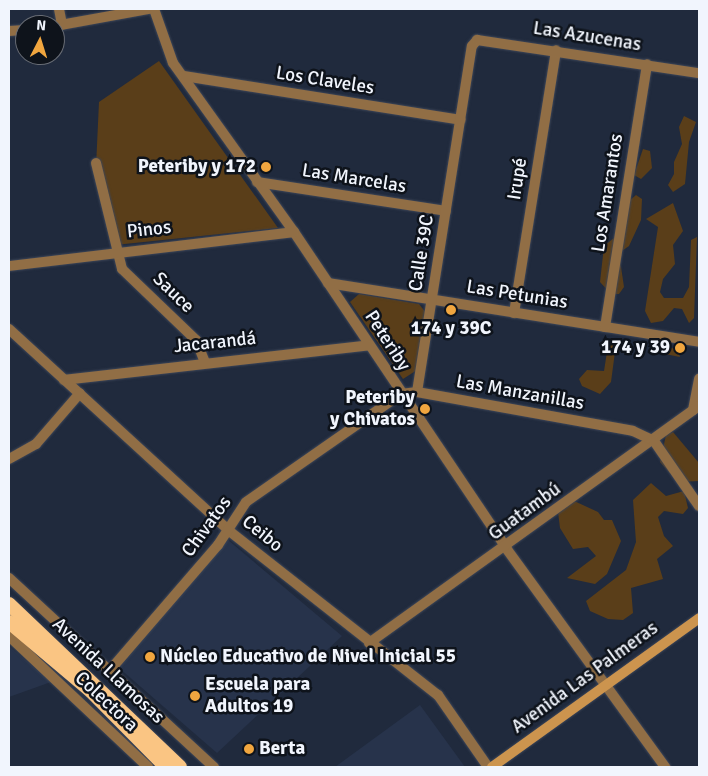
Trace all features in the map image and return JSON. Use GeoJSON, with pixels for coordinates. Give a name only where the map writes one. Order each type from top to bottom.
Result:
{"type":"FeatureCollection","features":[{"type":"Feature","properties":{"kind":"highway","name":"Avenida Llamosas"},"geometry":{"type":"LineString","coordinates":[[9,604],[180,767]]}},
{"type":"Feature","properties":{"kind":"highway","name":"Avenida Llamosas"},"geometry":{"type":"LineString","coordinates":[[9,622],[16,638],[91,691],[166,767]]}},
{"type":"Feature","properties":{"kind":"main road","name":"Avenida Las Palmeras"},"geometry":{"type":"LineString","coordinates":[[490,767],[699,618]]}},
{"type":"Feature","properties":{"kind":"street"},"geometry":{"type":"LineString","coordinates":[[65,24],[149,9]]}},
{"type":"Feature","properties":{"kind":"street","name":"Peteriby"},"geometry":{"type":"LineString","coordinates":[[154,9],[166,49],[184,76],[294,232],[400,394],[506,548],[665,767]]}},
{"type":"Feature","properties":{"kind":"street","name":"Las Azucenas"},"geometry":{"type":"LineString","coordinates":[[472,46],[485,38],[699,73]]}},
{"type":"Feature","properties":{"kind":"street","name":"Calle 39C"},"geometry":{"type":"LineString","coordinates":[[417,392],[472,46]]}},
{"type":"Feature","properties":{"kind":"street","name":"Irupé"},"geometry":{"type":"LineString","coordinates":[[514,313],[556,50]]}},
{"type":"Feature","properties":{"kind":"street","name":"Los Amarantos"},"geometry":{"type":"LineString","coordinates":[[605,327],[646,64]]}},
{"type":"Feature","properties":{"kind":"street","name":"Los Claveles"},"geometry":{"type":"LineString","coordinates":[[184,76],[461,120]]}},
{"type":"Feature","properties":{"kind":"street","name":"Sauce"},"geometry":{"type":"LineString","coordinates":[[96,163],[122,269],[196,340],[205,362]]}},
{"type":"Feature","properties":{"kind":"street","name":"Las Marcelas"},"geometry":{"type":"LineString","coordinates":[[257,182],[446,211]]}},
{"type":"Feature","properties":{"kind":"street","name":"Pinos"},"geometry":{"type":"LineString","coordinates":[[9,266],[118,250],[294,232]]}},
{"type":"Feature","properties":{"kind":"street","name":"Las Petunias"},"geometry":{"type":"LineString","coordinates":[[328,283],[699,342]]}},
{"type":"Feature","properties":{"kind":"street","name":"Ceibo"},"geometry":{"type":"LineString","coordinates":[[9,329],[228,530],[369,643],[438,695],[490,767]]}},
{"type":"Feature","properties":{"kind":"street","name":"Jacarandá"},"geometry":{"type":"LineString","coordinates":[[64,380],[205,362],[369,345]]}},
{"type":"Feature","properties":{"kind":"street"},"geometry":{"type":"LineString","coordinates":[[696,408],[699,379]]}},
{"type":"Feature","properties":{"kind":"street","name":"Las Manzanillas"},"geometry":{"type":"LineString","coordinates":[[400,394],[417,392],[633,431],[654,441]]}},
{"type":"Feature","properties":{"kind":"street"},"geometry":{"type":"LineString","coordinates":[[9,460],[36,444],[80,393]]}},
{"type":"Feature","properties":{"kind":"street","name":"Chivatos"},"geometry":{"type":"LineString","coordinates":[[111,669],[228,530],[246,502],[400,394]]}},
{"type":"Feature","properties":{"kind":"street","name":"Guatambú"},"geometry":{"type":"LineString","coordinates":[[369,643],[506,548],[654,441],[696,408]]}},
{"type":"Feature","properties":{"kind":"street"},"geometry":{"type":"LineString","coordinates":[[654,441],[699,506]]}},
{"type":"Feature","properties":{"kind":"street","name":"Colectora"},"geometry":{"type":"LineString","coordinates":[[9,578],[111,669],[214,767]]}},
{"type":"Feature","properties":{"kind":"street","name":"Colectora"},"geometry":{"type":"LineString","coordinates":[[16,638],[148,767]]}},
{"type":"Feature","properties":{"kind":"shaded area"},"geometry":{"type":"Polygon","coordinates":[[[159,61],[278,228],[115,245],[96,167],[99,102],[159,61]]]}},
{"type":"Feature","properties":{"kind":"shaded area"},"geometry":{"type":"Polygon","coordinates":[[[684,116],[696,122],[689,142],[685,184],[673,192],[668,185],[674,174],[674,162],[682,144],[679,127],[684,116]]]}},
{"type":"Feature","properties":{"kind":"shaded area"},"geometry":{"type":"Polygon","coordinates":[[[643,149],[650,151],[652,168],[641,179],[634,175],[643,149]]]}},
{"type":"Feature","properties":{"kind":"shaded area"},"geometry":{"type":"Polygon","coordinates":[[[636,195],[642,199],[641,220],[629,246],[619,253],[624,287],[619,294],[611,294],[600,282],[604,246],[620,233],[628,202],[636,195]]]}},
{"type":"Feature","properties":{"kind":"shaded area"},"geometry":{"type":"Polygon","coordinates":[[[673,203],[683,231],[673,245],[675,264],[663,279],[660,292],[664,298],[683,298],[689,287],[691,240],[697,237],[694,318],[689,323],[682,309],[674,308],[663,321],[651,323],[645,311],[658,227],[646,219],[673,203]]]}},
{"type":"Feature","properties":{"kind":"shaded area"},"geometry":{"type":"Polygon","coordinates":[[[359,294],[419,304],[426,313],[417,370],[403,379],[350,302],[359,294]]]}},
{"type":"Feature","properties":{"kind":"shaded area"},"geometry":{"type":"Polygon","coordinates":[[[609,339],[630,347],[615,352],[611,382],[600,394],[582,386],[579,379],[587,370],[604,371],[609,339]]]}},
{"type":"Feature","properties":{"kind":"shaded area"},"geometry":{"type":"Polygon","coordinates":[[[654,339],[678,351],[680,357],[650,351],[654,339]]]}},
{"type":"Feature","properties":{"kind":"shaded area"},"geometry":{"type":"Polygon","coordinates":[[[673,432],[699,463],[699,481],[678,482],[660,462],[666,435],[673,432]]]}},
{"type":"Feature","properties":{"kind":"shaded area"},"geometry":{"type":"Polygon","coordinates":[[[651,483],[666,496],[684,491],[688,508],[683,514],[664,511],[658,517],[664,536],[673,546],[657,559],[663,579],[631,588],[633,613],[623,620],[608,619],[590,611],[586,601],[626,570],[636,542],[633,500],[651,483]]]}},
{"type":"Feature","properties":{"kind":"shaded area"},"geometry":{"type":"Polygon","coordinates":[[[572,500],[598,512],[604,520],[612,520],[621,541],[607,574],[595,584],[567,578],[596,556],[588,547],[573,549],[560,528],[558,512],[572,500]]]}},
{"type":"Feature","properties":{"kind":"shaded area"},"geometry":{"type":"Polygon","coordinates":[[[228,540],[342,636],[217,753],[119,668],[228,540]]]}},
{"type":"Feature","properties":{"kind":"shaded area"},"geometry":{"type":"Polygon","coordinates":[[[9,646],[51,682],[9,697],[9,646]]]}},
{"type":"Feature","properties":{"kind":"shaded area"},"geometry":{"type":"Polygon","coordinates":[[[420,705],[465,767],[335,767],[420,705]]]}},
{"type":"Feature","properties":{"kind":"place","name":"Peteriby y 172"},"geometry":{"type":"Point","coordinates":[266,167]}},
{"type":"Feature","properties":{"kind":"place","name":"174 y 39C"},"geometry":{"type":"Point","coordinates":[451,310]}},
{"type":"Feature","properties":{"kind":"place","name":"174 y 39"},"geometry":{"type":"Point","coordinates":[680,348]}},
{"type":"Feature","properties":{"kind":"place","name":"Peteriby y Chivatos"},"geometry":{"type":"Point","coordinates":[425,409]}},
{"type":"Feature","properties":{"kind":"place","name":"Núcleo Educativo de Nivel Inicial 55"},"geometry":{"type":"Point","coordinates":[150,657]}},
{"type":"Feature","properties":{"kind":"place","name":"Escuela para Adultos 19"},"geometry":{"type":"Point","coordinates":[195,696]}},
{"type":"Feature","properties":{"kind":"place","name":"Berta"},"geometry":{"type":"Point","coordinates":[249,749]}}]}
